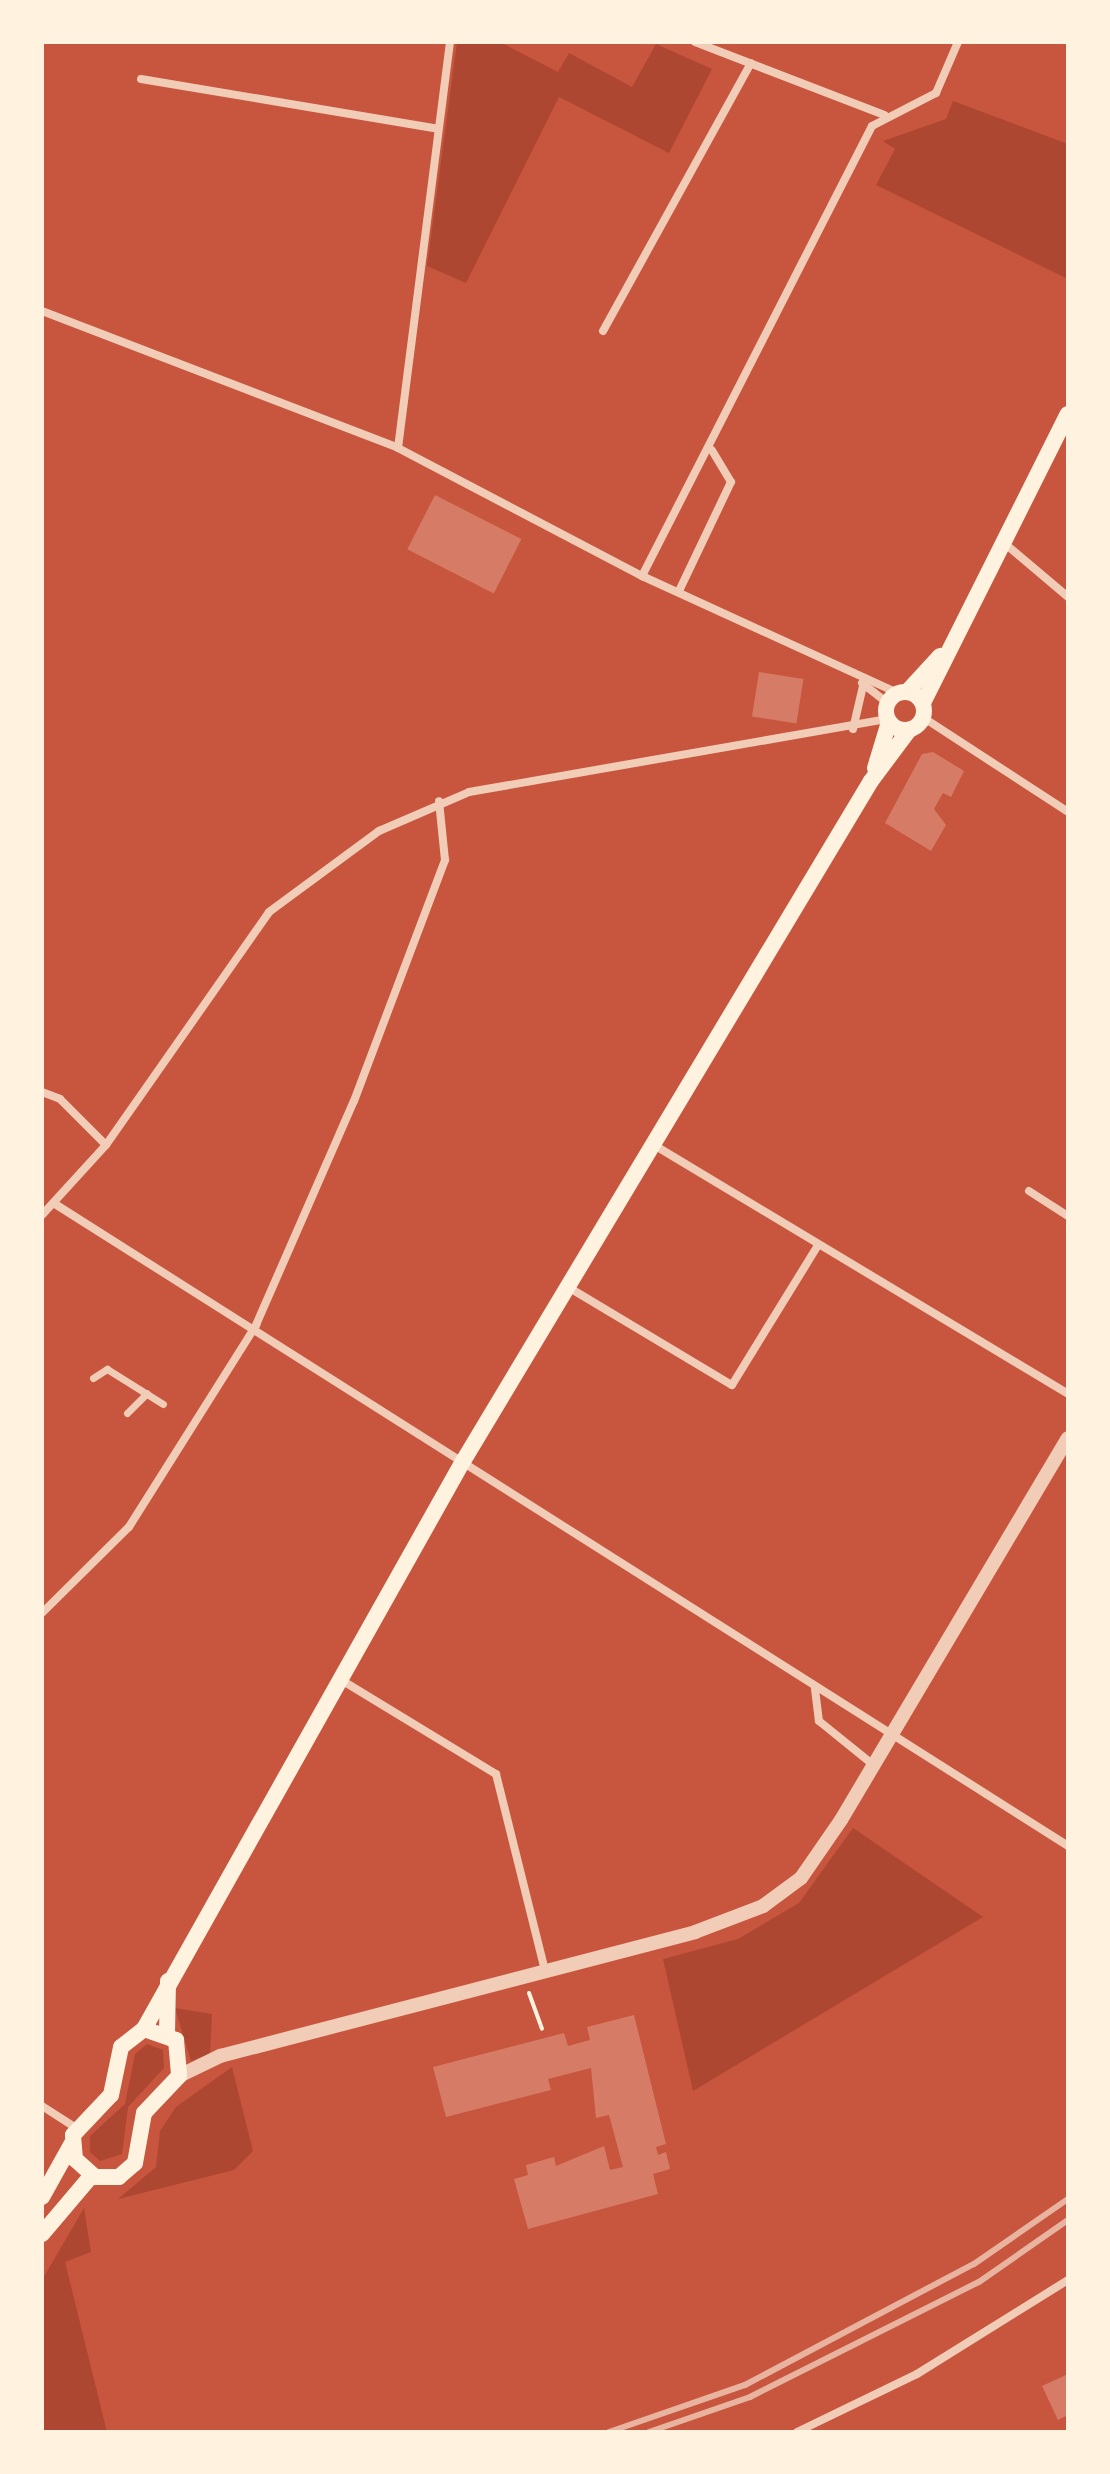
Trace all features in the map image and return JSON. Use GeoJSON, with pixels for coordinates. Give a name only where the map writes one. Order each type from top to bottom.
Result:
{"type":"FeatureCollection","features":[{"type":"Feature","properties":{"kind":"main road"},"geometry":{"type":"LineString","coordinates":[[42,2197],[74,2136],[111,2095],[121,2047],[144,2029],[337,1678],[462,1463],[871,781],[923,710],[949,646],[1068,414]]}},
{"type":"Feature","properties":{"kind":"main road"},"geometry":{"type":"LineString","coordinates":[[871,781],[894,706],[949,646]]}},
{"type":"Feature","properties":{"kind":"main road"},"geometry":{"type":"LineString","coordinates":[[894,706],[923,710]]}},
{"type":"Feature","properties":{"kind":"main road"},"geometry":{"type":"LineString","coordinates":[[894,706],[909,730]]}},
{"type":"Feature","properties":{"kind":"main road"},"geometry":{"type":"LineString","coordinates":[[42,2234],[92,2175],[129,2171],[139,2156],[148,2105],[179,2076],[182,2054],[167,2033],[168,1981]]}},
{"type":"Feature","properties":{"kind":"main road"},"geometry":{"type":"LineString","coordinates":[[144,2029],[167,2033]]}},
{"type":"Feature","properties":{"kind":"main road"},"geometry":{"type":"LineString","coordinates":[[74,2136],[92,2175]]}},
{"type":"Feature","properties":{"kind":"street"},"geometry":{"type":"LineString","coordinates":[[398,448],[435,128],[450,42]]}},
{"type":"Feature","properties":{"kind":"street"},"geometry":{"type":"LineString","coordinates":[[695,42],[884,115]]}},
{"type":"Feature","properties":{"kind":"street"},"geometry":{"type":"LineString","coordinates":[[642,576],[712,450],[872,126],[884,115],[936,93],[958,42]]}},
{"type":"Feature","properties":{"kind":"street"},"geometry":{"type":"LineString","coordinates":[[603,331],[751,63]]}},
{"type":"Feature","properties":{"kind":"street"},"geometry":{"type":"LineString","coordinates":[[141,79],[435,128]]}},
{"type":"Feature","properties":{"kind":"street"},"geometry":{"type":"LineString","coordinates":[[42,311],[398,448],[642,576],[859,675],[894,706]]}},
{"type":"Feature","properties":{"kind":"street"},"geometry":{"type":"LineString","coordinates":[[679,591],[731,482],[712,450]]}},
{"type":"Feature","properties":{"kind":"street"},"geometry":{"type":"LineString","coordinates":[[1002,541],[1068,597]]}},
{"type":"Feature","properties":{"kind":"street"},"geometry":{"type":"LineString","coordinates":[[853,729],[863,686],[859,675]]}},
{"type":"Feature","properties":{"kind":"street"},"geometry":{"type":"LineString","coordinates":[[863,686],[894,706]]}},
{"type":"Feature","properties":{"kind":"street"},"geometry":{"type":"LineString","coordinates":[[42,1215],[106,1145],[269,912],[379,831],[439,801],[853,729],[894,706]]}},
{"type":"Feature","properties":{"kind":"street"},"geometry":{"type":"LineString","coordinates":[[923,710],[1068,812]]}},
{"type":"Feature","properties":{"kind":"street"},"geometry":{"type":"LineString","coordinates":[[42,1613],[129,1527],[256,1325],[354,1101],[445,860],[439,801]]}},
{"type":"Feature","properties":{"kind":"street"},"geometry":{"type":"LineString","coordinates":[[42,1092],[60,1099],[106,1145]]}},
{"type":"Feature","properties":{"kind":"street"},"geometry":{"type":"LineString","coordinates":[[653,1145],[817,1247],[1068,1394]]}},
{"type":"Feature","properties":{"kind":"street"},"geometry":{"type":"LineString","coordinates":[[1029,1191],[1068,1216]]}},
{"type":"Feature","properties":{"kind":"street"},"geometry":{"type":"LineString","coordinates":[[55,1204],[256,1325],[462,1463],[815,1689],[891,1730],[1067,1842]]}},
{"type":"Feature","properties":{"kind":"street"},"geometry":{"type":"LineString","coordinates":[[568,1287],[732,1385],[817,1247]]}},
{"type":"Feature","properties":{"kind":"street"},"geometry":{"type":"LineString","coordinates":[[93,1378],[107,1369],[163,1404]]}},
{"type":"Feature","properties":{"kind":"street"},"geometry":{"type":"LineString","coordinates":[[127,1413],[147,1393]]}},
{"type":"Feature","properties":{"kind":"street"},"geometry":{"type":"LineString","coordinates":[[179,2076],[220,2056],[545,1970],[763,1906],[801,1878],[1068,1438]]}},
{"type":"Feature","properties":{"kind":"street"},"geometry":{"type":"LineString","coordinates":[[337,1678],[496,1774],[545,1970]]}},
{"type":"Feature","properties":{"kind":"street"},"geometry":{"type":"LineString","coordinates":[[815,1689],[819,1721],[871,1763]]}},
{"type":"Feature","properties":{"kind":"street"},"geometry":{"type":"LineString","coordinates":[[42,2106],[74,2136]]}},
{"type":"Feature","properties":{"kind":"street"},"geometry":{"type":"LineString","coordinates":[[797,2432],[917,2374],[1068,2280]]}},
{"type":"Feature","properties":{"kind":"path"},"geometry":{"type":"LineString","coordinates":[[523,1976],[542,2029]]}},
{"type":"Feature","properties":{"kind":"path"},"geometry":{"type":"LineString","coordinates":[[529,1993],[544,1988]]}},
{"type":"Feature","properties":{"kind":"shaded area"},"geometry":{"type":"Polygon","coordinates":[[[457,42],[500,42],[558,72],[569,53],[632,87],[656,44],[712,69],[669,153],[559,97],[466,283],[427,266],[457,42]]]}},
{"type":"Feature","properties":{"kind":"shaded area"},"geometry":{"type":"Polygon","coordinates":[[[953,101],[1068,144],[1068,279],[876,185],[895,149],[883,141],[946,119],[953,101]]]}},
{"type":"Feature","properties":{"kind":"shaded area"},"geometry":{"type":"Polygon","coordinates":[[[853,1828],[983,1917],[693,2091],[663,1959],[738,1939],[799,1903],[853,1828]]]}},
{"type":"Feature","properties":{"kind":"shaded area"},"geometry":{"type":"Polygon","coordinates":[[[175,2008],[212,2014],[210,2054],[191,2061],[175,2008]]]}},
{"type":"Feature","properties":{"kind":"shaded area"},"geometry":{"type":"Polygon","coordinates":[[[147,2044],[163,2050],[164,2068],[128,2107],[122,2154],[100,2161],[90,2152],[90,2136],[125,2104],[135,2054],[147,2044]]]}},
{"type":"Feature","properties":{"kind":"shaded area"},"geometry":{"type":"Polygon","coordinates":[[[232,2067],[253,2151],[234,2170],[118,2199],[156,2167],[160,2131],[176,2107],[232,2067]]]}},
{"type":"Feature","properties":{"kind":"shaded area"},"geometry":{"type":"Polygon","coordinates":[[[84,2208],[91,2252],[65,2262],[107,2432],[42,2432],[42,2280],[84,2208]]]}},
{"type":"Feature","properties":{"kind":"building"},"geometry":{"type":"Polygon","coordinates":[[[435,495],[521,539],[494,593],[407,549],[435,495]]]}},
{"type":"Feature","properties":{"kind":"building"},"geometry":{"type":"Polygon","coordinates":[[[759,672],[803,679],[796,723],[752,716],[759,672]]]}},
{"type":"Feature","properties":{"kind":"building"},"geometry":{"type":"Polygon","coordinates":[[[933,752],[964,771],[951,797],[943,793],[934,809],[946,825],[931,851],[885,823],[922,754],[933,752]]]}},
{"type":"Feature","properties":{"kind":"building"},"geometry":{"type":"Polygon","coordinates":[[[634,2015],[666,2144],[656,2147],[658,2155],[666,2152],[670,2169],[653,2174],[658,2194],[528,2229],[514,2179],[528,2175],[526,2165],[554,2157],[556,2166],[604,2146],[610,2170],[623,2167],[609,2115],[596,2118],[591,2068],[548,2079],[551,2090],[446,2117],[433,2067],[564,2033],[568,2046],[590,2040],[587,2027],[634,2015]]]}},
{"type":"Feature","properties":{"kind":"building"},"geometry":{"type":"Polygon","coordinates":[[[1068,2374],[1068,2415],[1058,2420],[1042,2386],[1068,2374]]]}},
{"type":"Feature","properties":{"kind":"railway"},"geometry":{"type":"LineString","coordinates":[[609,2432],[745,2385],[974,2264],[1068,2199]]}},
{"type":"Feature","properties":{"kind":"railway"},"geometry":{"type":"LineString","coordinates":[[649,2432],[750,2397],[979,2282],[1068,2220]]}}]}
